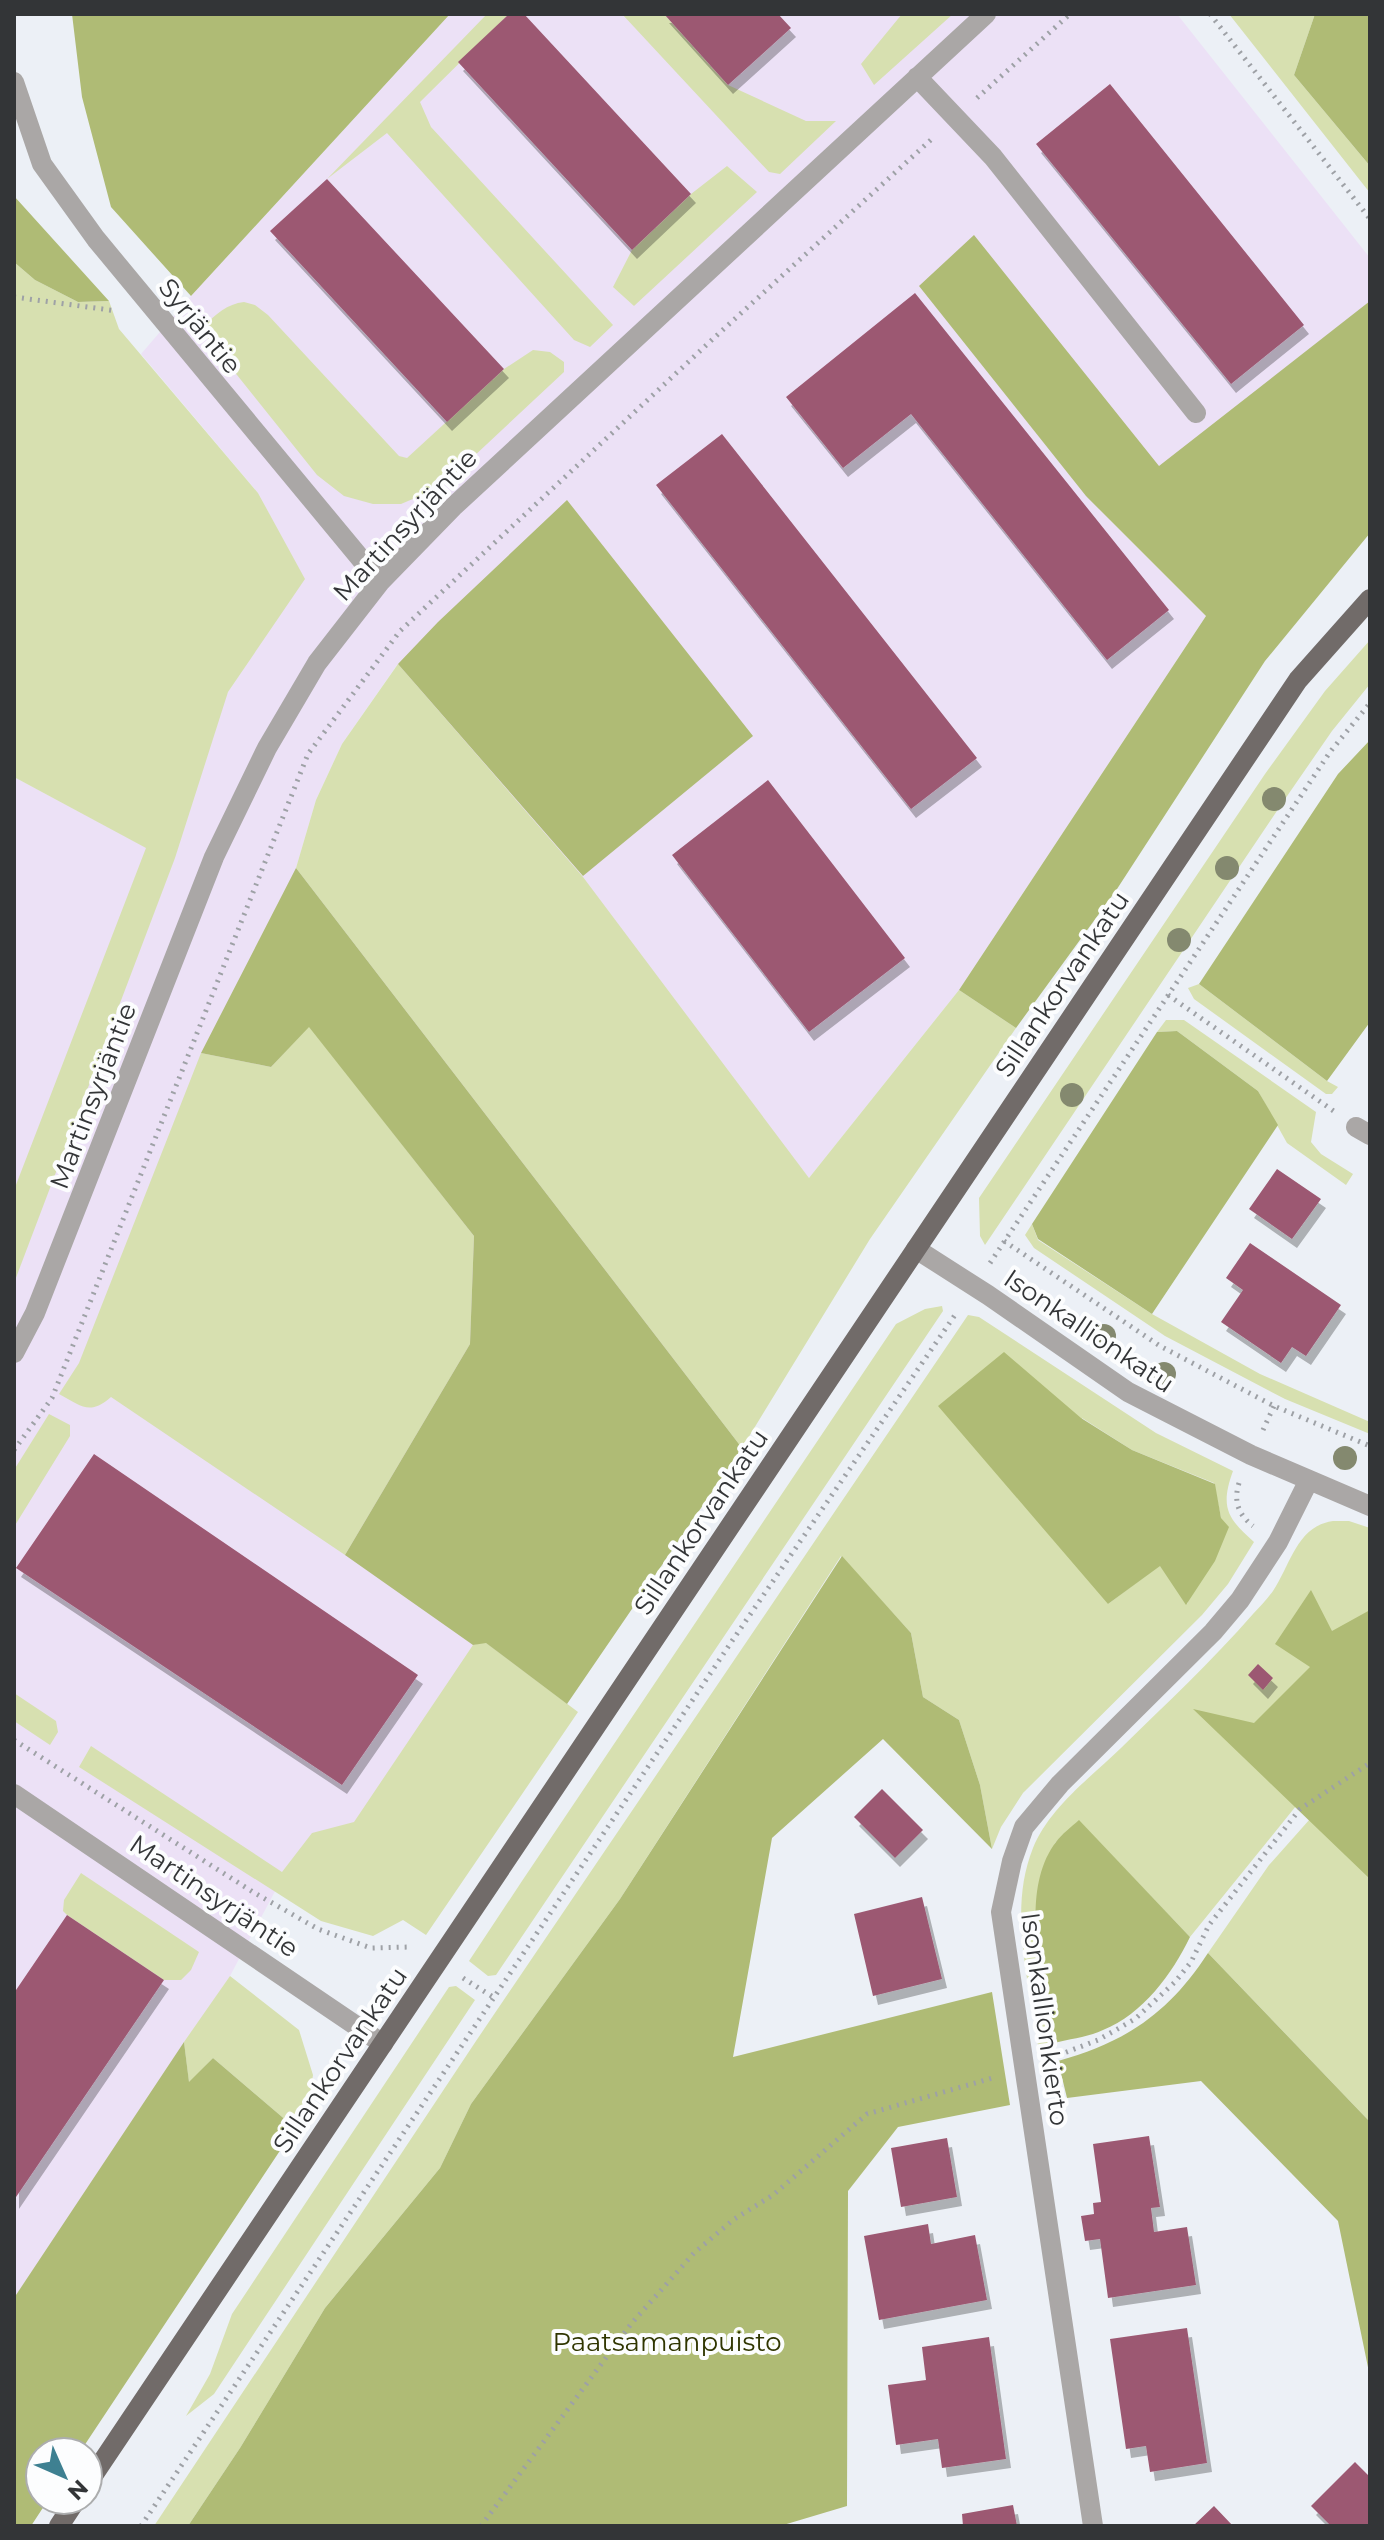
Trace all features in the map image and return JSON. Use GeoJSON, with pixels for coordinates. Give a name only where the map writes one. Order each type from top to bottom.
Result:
{"type":"FeatureCollection","features":[{"type":"Feature","properties":{"kind":"main road","name":"Sillankorvankatu"},"geometry":{"type":"LineString","coordinates":[[104,2459],[1298,680],[1370,599]]}},
{"type":"Feature","properties":{"kind":"street","name":"Martinsyrjäntie"},"geometry":{"type":"LineString","coordinates":[[14,1353],[35,1313],[214,857],[267,748],[317,663],[380,582],[464,497],[986,14]]}},
{"type":"Feature","properties":{"kind":"street"},"geometry":{"type":"LineString","coordinates":[[917,77],[993,157],[1196,413]]}},
{"type":"Feature","properties":{"kind":"street","name":"Syrjäntie"},"geometry":{"type":"LineString","coordinates":[[14,82],[42,164],[96,239],[380,582]]}},
{"type":"Feature","properties":{"kind":"street","name":"Isonkallionkatu"},"geometry":{"type":"LineString","coordinates":[[916,1249],[1128,1392],[1173,1418],[1370,1506]]}},
{"type":"Feature","properties":{"kind":"street","name":"Isonkallionkierto"},"geometry":{"type":"LineString","coordinates":[[1093,2526],[1001,1912],[1012,1861],[1024,1827],[1060,1784],[1213,1632],[1278,1542],[1309,1480]]}},
{"type":"Feature","properties":{"kind":"street","name":"Martinsyrjäntie"},"geometry":{"type":"LineString","coordinates":[[14,1794],[383,2044]]}},
{"type":"Feature","properties":{"kind":"path"},"geometry":{"type":"LineString","coordinates":[[14,1450],[52,1398],[308,754],[400,631],[715,337],[1070,14]]}},
{"type":"Feature","properties":{"kind":"path"},"geometry":{"type":"LineString","coordinates":[[1210,14],[1370,219]]}},
{"type":"Feature","properties":{"kind":"path"},"geometry":{"type":"LineString","coordinates":[[14,297],[158,316]]}},
{"type":"Feature","properties":{"kind":"path"},"geometry":{"type":"LineString","coordinates":[[141,2526],[703,1683],[975,1286],[1330,752],[1370,703]]}},
{"type":"Feature","properties":{"kind":"path"},"geometry":{"type":"LineString","coordinates":[[1168,995],[1363,1131]]}},
{"type":"Feature","properties":{"kind":"path"},"geometry":{"type":"LineString","coordinates":[[1004,1241],[1160,1346],[1274,1406],[1370,1446]]}},
{"type":"Feature","properties":{"kind":"path"},"geometry":{"type":"LineString","coordinates":[[14,1740],[253,1892],[318,1929],[371,1948],[417,1947],[438,1961]]}},
{"type":"Feature","properties":{"kind":"path"},"geometry":{"type":"LineString","coordinates":[[481,2526],[631,2324],[694,2253],[733,2220],[773,2195],[867,2114],[1025,2068],[1098,2040],[1135,2019],[1175,1982],[1191,1962],[1209,1925],[1300,1809],[1370,1763]]}},
{"type":"Feature","properties":{"kind":"shaded area"},"geometry":{"type":"Polygon","coordinates":[[[450,14],[1177,14],[1370,258],[1370,302],[1110,520],[1206,616],[959,990],[809,1178],[397,665],[342,744],[316,800],[296,868],[689,1378],[710,1433],[507,1734],[281,1880],[230,1976],[14,2299],[14,777],[147,848],[228,692],[304,579],[258,493],[141,354],[450,14]]]}},
{"type":"Feature","properties":{"kind":"green space"},"geometry":{"type":"Polygon","coordinates":[[[72,14],[450,14],[191,296],[111,207],[82,97],[72,14]]]}},
{"type":"Feature","properties":{"kind":"green space"},"geometry":{"type":"Polygon","coordinates":[[[487,14],[509,14],[420,102],[431,127],[613,325],[590,347],[574,340],[387,133],[327,179],[487,14]]]}},
{"type":"Feature","properties":{"kind":"green space"},"geometry":{"type":"Polygon","coordinates":[[[622,14],[664,14],[728,85],[806,121],[836,121],[780,174],[769,172],[622,14]]]}},
{"type":"Feature","properties":{"kind":"green space"},"geometry":{"type":"Polygon","coordinates":[[[902,14],[953,14],[874,85],[861,64],[902,14]]]}},
{"type":"Feature","properties":{"kind":"green space"},"geometry":{"type":"Polygon","coordinates":[[[1229,14],[1315,14],[1294,75],[1370,166],[1370,193],[1229,14]]]}},
{"type":"Feature","properties":{"kind":"green space"},"geometry":{"type":"Polygon","coordinates":[[[1315,14],[1370,14],[1370,166],[1294,75],[1315,14]]]}},
{"type":"Feature","properties":{"kind":"green space"},"geometry":{"type":"Polygon","coordinates":[[[727,166],[757,192],[634,306],[613,287],[632,250],[691,194],[727,166]]]}},
{"type":"Feature","properties":{"kind":"green space"},"geometry":{"type":"Polygon","coordinates":[[[14,196],[109,301],[78,302],[35,280],[14,262],[14,196]]]}},
{"type":"Feature","properties":{"kind":"green space"},"geometry":{"type":"Polygon","coordinates":[[[974,235],[1159,466],[1370,301],[1370,533],[1265,661],[1117,889],[1016,1028],[959,990],[1206,616],[1086,496],[919,286],[974,235]]]}},
{"type":"Feature","properties":{"kind":"green space"},"geometry":{"type":"Polygon","coordinates":[[[14,262],[35,280],[78,302],[109,301],[119,329],[258,493],[305,579],[228,692],[175,858],[14,1283],[14,1190],[146,848],[14,777],[14,262]]]}},
{"type":"Feature","properties":{"kind":"green space"},"geometry":{"type":"Polygon","coordinates":[[[244,302],[255,305],[268,315],[399,456],[407,458],[504,369],[533,350],[550,352],[564,362],[564,372],[441,487],[401,504],[373,504],[344,496],[317,475],[205,335],[204,326],[213,317],[227,307],[244,302]]]}},
{"type":"Feature","properties":{"kind":"green space"},"geometry":{"type":"Polygon","coordinates":[[[567,500],[753,736],[583,876],[398,664],[567,500]]]}},
{"type":"Feature","properties":{"kind":"green space"},"geometry":{"type":"Polygon","coordinates":[[[1370,640],[1370,684],[1332,731],[1283,802],[985,1245],[980,1236],[979,1198],[1265,774],[1325,691],[1370,640]]]}},
{"type":"Feature","properties":{"kind":"green space"},"geometry":{"type":"Polygon","coordinates":[[[398,664],[583,877],[809,1178],[959,990],[1016,1028],[870,1239],[742,1448],[296,868],[316,800],[342,744],[398,664]]]}},
{"type":"Feature","properties":{"kind":"green space"},"geometry":{"type":"Polygon","coordinates":[[[1370,740],[1370,1022],[1327,1081],[1199,984],[1338,774],[1370,740]]]}},
{"type":"Feature","properties":{"kind":"green space"},"geometry":{"type":"Polygon","coordinates":[[[296,868],[742,1448],[567,1704],[486,1643],[473,1645],[345,1555],[470,1344],[474,1236],[309,1027],[271,1067],[201,1053],[296,868]]]}},
{"type":"Feature","properties":{"kind":"green space"},"geometry":{"type":"Polygon","coordinates":[[[1199,984],[1338,1087],[1332,1094],[1326,1094],[1194,999],[1188,988],[1199,984]]]}},
{"type":"Feature","properties":{"kind":"green space"},"geometry":{"type":"Polygon","coordinates":[[[1166,1020],[1184,1020],[1316,1112],[1311,1142],[1321,1154],[1353,1174],[1346,1185],[1287,1143],[1258,1091],[1177,1031],[1157,1032],[1166,1020]]]}},
{"type":"Feature","properties":{"kind":"green space"},"geometry":{"type":"Polygon","coordinates":[[[309,1026],[474,1236],[470,1344],[345,1555],[111,1397],[91,1408],[59,1394],[79,1363],[201,1053],[271,1067],[309,1026]]]}},
{"type":"Feature","properties":{"kind":"green space"},"geometry":{"type":"Polygon","coordinates":[[[1177,1031],[1258,1091],[1278,1125],[1152,1314],[1038,1239],[1032,1224],[1157,1032],[1177,1031]]]}},
{"type":"Feature","properties":{"kind":"green space"},"geometry":{"type":"Polygon","coordinates":[[[1032,1224],[1038,1240],[1152,1314],[1260,1374],[1370,1422],[1370,1434],[1285,1399],[1165,1336],[1034,1248],[1025,1235],[1032,1224]]]}},
{"type":"Feature","properties":{"kind":"green space"},"geometry":{"type":"Polygon","coordinates":[[[942,1306],[943,1311],[496,1975],[488,1976],[469,1961],[896,1324],[925,1309],[942,1306]]]}},
{"type":"Feature","properties":{"kind":"green space"},"geometry":{"type":"Polygon","coordinates":[[[968,1315],[979,1317],[1156,1433],[1233,1471],[1227,1494],[1228,1511],[1254,1542],[1228,1584],[1202,1615],[1023,1793],[1001,1827],[992,1849],[980,1785],[959,1720],[923,1697],[911,1633],[841,1556],[620,1899],[471,2104],[440,2168],[325,2308],[240,2448],[188,2526],[154,2526],[476,2041],[968,1315]],[[1082,1418],[1108,1604],[1160,1565],[1187,1604],[1221,1518],[1214,1483],[1132,1450],[1082,1418]]]}},
{"type":"Feature","properties":{"kind":"green space"},"geometry":{"type":"Polygon","coordinates":[[[1004,1352],[1081,1418],[1132,1450],[1215,1484],[1221,1518],[1229,1527],[1215,1561],[1186,1605],[1160,1566],[1108,1604],[938,1406],[1004,1352]]]}},
{"type":"Feature","properties":{"kind":"green space"},"geometry":{"type":"Polygon","coordinates":[[[49,1414],[70,1425],[70,1436],[14,1527],[14,1470],[49,1414]]]}},
{"type":"Feature","properties":{"kind":"green space"},"geometry":{"type":"Polygon","coordinates":[[[1349,1521],[1370,1528],[1370,2122],[1208,1953],[1269,1865],[1310,1819],[1296,1806],[1190,1937],[1079,1821],[1055,1843],[1034,1932],[1054,2043],[1038,2045],[1021,1921],[1026,1872],[1033,1848],[1049,1820],[1261,1606],[1303,1538],[1321,1524],[1349,1521]]]}},
{"type":"Feature","properties":{"kind":"green space","name":"Paatsamanpuisto"},"geometry":{"type":"Polygon","coordinates":[[[842,1556],[911,1633],[923,1697],[959,1720],[980,1785],[992,1849],[883,1739],[772,1838],[733,2057],[992,1992],[1010,2105],[898,2127],[848,2191],[847,2506],[780,2526],[188,2526],[240,2448],[325,2308],[440,2168],[471,2104],[620,1899],[842,1556]]]}},
{"type":"Feature","properties":{"kind":"green space"},"geometry":{"type":"Polygon","coordinates":[[[1311,1590],[1332,1631],[1370,1610],[1370,1879],[1193,1709],[1254,1723],[1310,1667],[1275,1644],[1311,1590]]]}},
{"type":"Feature","properties":{"kind":"green space"},"geometry":{"type":"Polygon","coordinates":[[[485,1642],[578,1712],[426,1935],[403,1920],[373,1936],[321,1921],[79,1767],[91,1746],[282,1872],[312,1833],[354,1822],[473,1645],[485,1642]]]}},
{"type":"Feature","properties":{"kind":"green space"},"geometry":{"type":"Polygon","coordinates":[[[14,1693],[56,1721],[58,1732],[50,1745],[14,1721],[14,1693]]]}},
{"type":"Feature","properties":{"kind":"green space"},"geometry":{"type":"Polygon","coordinates":[[[1079,1820],[1190,1937],[1165,1978],[1131,2014],[1097,2032],[1054,2043],[1037,1940],[1038,1887],[1044,1863],[1056,1842],[1079,1820]]]}},
{"type":"Feature","properties":{"kind":"green space"},"geometry":{"type":"Polygon","coordinates":[[[81,1873],[199,1952],[191,1970],[181,1980],[164,1980],[67,1915],[63,1911],[64,1900],[81,1873]]]}},
{"type":"Feature","properties":{"kind":"green space"},"geometry":{"type":"Polygon","coordinates":[[[1208,1953],[1370,2122],[1370,2377],[1338,2221],[1201,2081],[1067,2098],[1058,2061],[1105,2045],[1144,2022],[1178,1993],[1208,1953]]]}},
{"type":"Feature","properties":{"kind":"green space"},"geometry":{"type":"Polygon","coordinates":[[[230,1976],[299,2030],[313,2075],[309,2100],[295,2128],[213,2058],[189,2083],[184,2042],[230,1976]]]}},
{"type":"Feature","properties":{"kind":"green space"},"geometry":{"type":"Polygon","coordinates":[[[456,1986],[475,2000],[214,2394],[186,2416],[210,2374],[232,2314],[449,1987],[456,1986]]]}},
{"type":"Feature","properties":{"kind":"green space"},"geometry":{"type":"Polygon","coordinates":[[[184,2042],[189,2082],[213,2058],[295,2128],[91,2436],[24,2436],[24,2516],[38,2516],[31,2526],[14,2526],[14,2298],[184,2042]]]}},
{"type":"Feature","properties":{"kind":"building"},"geometry":{"type":"Polygon","coordinates":[[[509,14],[524,14],[691,194],[632,250],[458,62],[509,14]]]}},
{"type":"Feature","properties":{"kind":"building"},"geometry":{"type":"Polygon","coordinates":[[[664,14],[778,14],[791,28],[728,85],[664,14]]]}},
{"type":"Feature","properties":{"kind":"building"},"geometry":{"type":"Polygon","coordinates":[[[1110,84],[1304,325],[1231,384],[1036,144],[1110,84]]]}},
{"type":"Feature","properties":{"kind":"building"},"geometry":{"type":"Polygon","coordinates":[[[327,179],[504,369],[447,422],[270,231],[327,179]]]}},
{"type":"Feature","properties":{"kind":"building"},"geometry":{"type":"Polygon","coordinates":[[[915,293],[1169,610],[1107,660],[911,414],[843,468],[786,397],[915,293]]]}},
{"type":"Feature","properties":{"kind":"building"},"geometry":{"type":"Polygon","coordinates":[[[722,434],[977,758],[911,809],[656,485],[722,434]]]}},
{"type":"Feature","properties":{"kind":"building"},"geometry":{"type":"Polygon","coordinates":[[[768,780],[905,958],[809,1032],[672,855],[768,780]]]}},
{"type":"Feature","properties":{"kind":"building"},"geometry":{"type":"Polygon","coordinates":[[[1277,1169],[1321,1199],[1292,1239],[1249,1209],[1277,1169]]]}},
{"type":"Feature","properties":{"kind":"building"},"geometry":{"type":"Polygon","coordinates":[[[1250,1243],[1341,1305],[1306,1356],[1292,1347],[1281,1363],[1221,1322],[1243,1290],[1226,1278],[1250,1243]]]}},
{"type":"Feature","properties":{"kind":"building"},"geometry":{"type":"Polygon","coordinates":[[[94,1454],[418,1675],[342,1785],[16,1568],[94,1454]]]}},
{"type":"Feature","properties":{"kind":"building"},"geometry":{"type":"Polygon","coordinates":[[[1258,1664],[1273,1678],[1263,1690],[1248,1675],[1258,1664]]]}},
{"type":"Feature","properties":{"kind":"building"},"geometry":{"type":"Polygon","coordinates":[[[882,1789],[923,1830],[895,1858],[854,1817],[882,1789]]]}},
{"type":"Feature","properties":{"kind":"building"},"geometry":{"type":"Polygon","coordinates":[[[922,1897],[942,1979],[873,1996],[854,1914],[922,1897]]]}},
{"type":"Feature","properties":{"kind":"building"},"geometry":{"type":"Polygon","coordinates":[[[67,1915],[164,1980],[14,2200],[14,1993],[67,1915]]]}},
{"type":"Feature","properties":{"kind":"building"},"geometry":{"type":"Polygon","coordinates":[[[1149,2136],[1160,2207],[1151,2208],[1154,2232],[1187,2227],[1196,2285],[1108,2298],[1100,2239],[1085,2241],[1081,2216],[1094,2214],[1093,2203],[1101,2202],[1093,2144],[1149,2136]]]}},
{"type":"Feature","properties":{"kind":"building"},"geometry":{"type":"Polygon","coordinates":[[[947,2138],[957,2197],[901,2207],[891,2148],[947,2138]]]}},
{"type":"Feature","properties":{"kind":"building"},"geometry":{"type":"Polygon","coordinates":[[[928,2224],[931,2244],[975,2235],[987,2300],[879,2320],[864,2236],[928,2224]]]}},
{"type":"Feature","properties":{"kind":"building"},"geometry":{"type":"Polygon","coordinates":[[[1187,2328],[1207,2463],[1150,2472],[1146,2446],[1126,2449],[1110,2339],[1187,2328]]]}},
{"type":"Feature","properties":{"kind":"building"},"geometry":{"type":"Polygon","coordinates":[[[989,2337],[1006,2459],[942,2468],[938,2439],[896,2445],[888,2385],[926,2380],[922,2347],[989,2337]]]}},
{"type":"Feature","properties":{"kind":"building"},"geometry":{"type":"Polygon","coordinates":[[[1355,2462],[1370,2477],[1370,2526],[1331,2526],[1311,2506],[1355,2462]]]}},
{"type":"Feature","properties":{"kind":"building"},"geometry":{"type":"Polygon","coordinates":[[[1013,2505],[1017,2526],[963,2526],[962,2514],[1013,2505]]]}},
{"type":"Feature","properties":{"kind":"building"},"geometry":{"type":"Polygon","coordinates":[[[1214,2506],[1233,2526],[1193,2526],[1214,2506]]]}}]}
